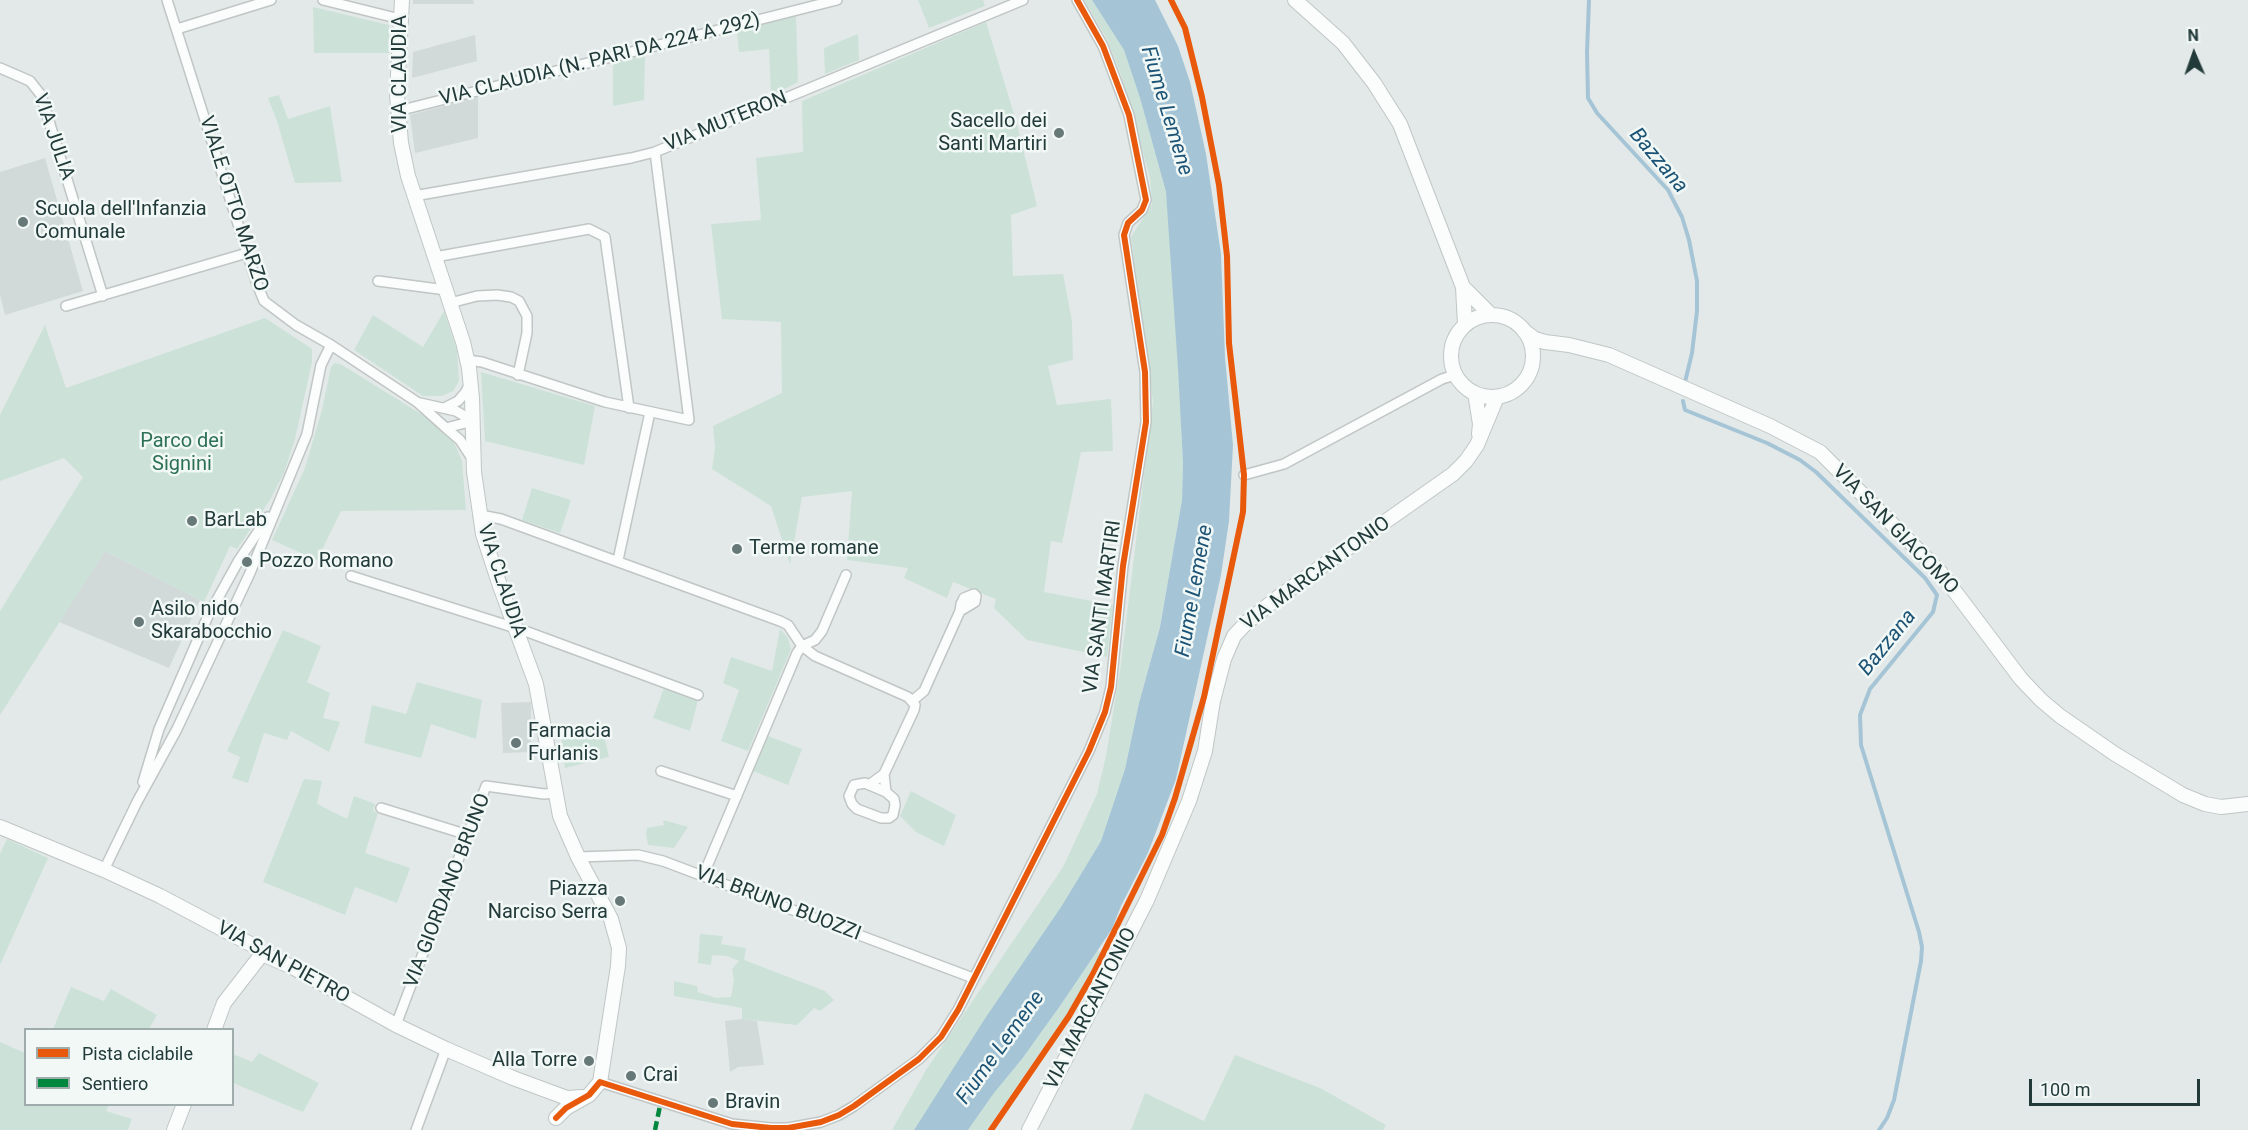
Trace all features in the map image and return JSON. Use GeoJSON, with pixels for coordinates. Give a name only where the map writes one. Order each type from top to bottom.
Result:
{"type":"FeatureCollection","features":[{"type":"Feature","properties":{"kind":"street","name":"VIALE OTTO MARZO"},"geometry":{"type":"LineString","coordinates":[[167,0],[264,301],[296,326],[331,345],[417,402],[460,440],[473,460]]}},
{"type":"Feature","properties":{"kind":"street"},"geometry":{"type":"LineString","coordinates":[[177,29],[271,0]]}},
{"type":"Feature","properties":{"kind":"street"},"geometry":{"type":"LineString","coordinates":[[323,0],[400,19]]}},
{"type":"Feature","properties":{"kind":"street","name":"VIA CLAUDIA"},"geometry":{"type":"LineString","coordinates":[[402,0],[398,71],[402,149],[414,196],[448,297],[471,381],[473,460],[487,548],[536,684],[555,793],[567,836],[611,919],[619,948],[600,1082]]}},
{"type":"Feature","properties":{"kind":"street","name":"VIA CLAUDIA (N. PARI DA 224 A 292)"},"geometry":{"type":"LineString","coordinates":[[399,111],[837,0]]}},
{"type":"Feature","properties":{"kind":"street","name":"VIA MUTERON"},"geometry":{"type":"LineString","coordinates":[[414,196],[655,152],[1023,0]]}},
{"type":"Feature","properties":{"kind":"street","name":"VIA SANTI MARTIRI"},"geometry":{"type":"LineString","coordinates":[[600,1082],[732,1124],[771,1128],[805,1126],[839,1115],[854,1106],[919,1059],[940,1037],[958,1010],[1089,751],[1105,712],[1111,687],[1123,566],[1146,422],[1145,372],[1124,235],[1128,223],[1144,207],[1146,193],[1129,115],[1103,46],[1077,0]]}},
{"type":"Feature","properties":{"kind":"street"},"geometry":{"type":"LineString","coordinates":[[1295,0],[1342,43],[1374,83],[1400,124],[1463,287],[1465,324]]}},
{"type":"Feature","properties":{"kind":"street","name":"VIA JULIA"},"geometry":{"type":"LineString","coordinates":[[0,68],[30,81],[41,95],[103,296]]}},
{"type":"Feature","properties":{"kind":"street"},"geometry":{"type":"LineString","coordinates":[[466,360],[483,362],[518,375],[628,408],[689,420],[655,152]]}},
{"type":"Feature","properties":{"kind":"street"},"geometry":{"type":"LineString","coordinates":[[435,257],[589,229],[605,237],[628,408]]}},
{"type":"Feature","properties":{"kind":"street"},"geometry":{"type":"LineString","coordinates":[[66,306],[247,253]]}},
{"type":"Feature","properties":{"kind":"street"},"geometry":{"type":"LineString","coordinates":[[378,281],[448,297],[496,295],[511,297],[519,301],[526,316],[528,333],[518,375]]}},
{"type":"Feature","properties":{"kind":"street"},"geometry":{"type":"LineString","coordinates":[[1463,287],[1491,315]]}},
{"type":"Feature","properties":{"kind":"street"},"geometry":{"type":"LineString","coordinates":[[1532,365],[1532,347],[1524,331],[1504,316],[1477,317],[1465,324],[1456,335],[1451,348],[1451,361],[1455,375],[1463,386],[1486,397],[1509,393],[1520,386],[1532,365],[1544,353],[1560,345]]}},
{"type":"Feature","properties":{"kind":"street","name":"VIA SAN GIACOMO"},"geometry":{"type":"LineString","coordinates":[[1524,331],[1535,339],[1609,355],[1770,426],[1820,452],[1941,573],[2021,679],[2060,716],[2115,754],[2197,801],[2221,807],[2248,804]]}},
{"type":"Feature","properties":{"kind":"street"},"geometry":{"type":"LineString","coordinates":[[104,870],[137,802],[177,729],[250,573],[307,434],[321,365],[331,345]]}},
{"type":"Feature","properties":{"kind":"street"},"geometry":{"type":"LineString","coordinates":[[1245,475],[1284,464],[1442,379],[1455,375]]}},
{"type":"Feature","properties":{"kind":"street"},"geometry":{"type":"LineString","coordinates":[[444,408],[458,401],[471,381]]}},
{"type":"Feature","properties":{"kind":"street"},"geometry":{"type":"LineString","coordinates":[[1475,393],[1480,424],[1477,445]]}},
{"type":"Feature","properties":{"kind":"street","name":"VIA MARCANTONIO"},"geometry":{"type":"LineString","coordinates":[[1029,1130],[1147,900],[1190,801],[1204,751],[1213,701],[1224,659],[1234,636],[1246,622],[1281,595],[1454,474],[1477,445],[1497,396]]}},
{"type":"Feature","properties":{"kind":"street","name":"VIALE OTTO MARZO"},"geometry":{"type":"LineString","coordinates":[[417,402],[462,413],[473,421]]}},
{"type":"Feature","properties":{"kind":"street"},"geometry":{"type":"LineString","coordinates":[[618,560],[650,412]]}},
{"type":"Feature","properties":{"kind":"street"},"geometry":{"type":"LineString","coordinates":[[446,428],[473,421]]}},
{"type":"Feature","properties":{"kind":"street"},"geometry":{"type":"LineString","coordinates":[[137,802],[159,729],[208,616],[239,560],[278,503]]}},
{"type":"Feature","properties":{"kind":"street"},"geometry":{"type":"LineString","coordinates":[[480,515],[501,519],[618,560],[780,621],[788,625],[802,646],[815,656],[912,700]]}},
{"type":"Feature","properties":{"kind":"street"},"geometry":{"type":"LineString","coordinates":[[703,876],[798,649],[815,640],[822,631],[846,575]]}},
{"type":"Feature","properties":{"kind":"street"},"geometry":{"type":"LineString","coordinates":[[351,576],[516,629],[698,695]]}},
{"type":"Feature","properties":{"kind":"street"},"geometry":{"type":"LineString","coordinates":[[912,700],[924,691],[960,611]]}},
{"type":"Feature","properties":{"kind":"street"},"geometry":{"type":"LineString","coordinates":[[869,785],[884,774],[914,710],[912,700]]}},
{"type":"Feature","properties":{"kind":"street"},"geometry":{"type":"LineString","coordinates":[[661,771],[736,796]]}},
{"type":"Feature","properties":{"kind":"street"},"geometry":{"type":"LineString","coordinates":[[884,774],[886,792]]}},
{"type":"Feature","properties":{"kind":"street"},"geometry":{"type":"LineString","coordinates":[[854,785],[869,785],[886,792],[891,795],[896,805],[895,811],[889,818],[881,818],[857,809],[850,800],[854,785]]}},
{"type":"Feature","properties":{"kind":"street","name":"VIA GIORDANO BRUNO"},"geometry":{"type":"LineString","coordinates":[[396,1025],[486,786],[544,794],[555,793]]}},
{"type":"Feature","properties":{"kind":"street"},"geometry":{"type":"LineString","coordinates":[[381,808],[468,835]]}},
{"type":"Feature","properties":{"kind":"street","name":"VIA SAN PIETRO"},"geometry":{"type":"LineString","coordinates":[[0,827],[104,870],[244,940],[256,947],[262,954],[292,967],[396,1025],[566,1108]]}},
{"type":"Feature","properties":{"kind":"street","name":"VIA BRUNO BUOZZI"},"geometry":{"type":"LineString","coordinates":[[578,857],[638,855],[663,861],[973,978]]}},
{"type":"Feature","properties":{"kind":"street"},"geometry":{"type":"LineString","coordinates":[[214,1028],[224,1003],[262,954]]}},
{"type":"Feature","properties":{"kind":"street"},"geometry":{"type":"LineString","coordinates":[[416,1130],[446,1049]]}},
{"type":"Feature","properties":{"kind":"street"},"geometry":{"type":"LineString","coordinates":[[566,1108],[589,1095],[600,1082]]}},
{"type":"Feature","properties":{"kind":"street"},"geometry":{"type":"LineString","coordinates":[[174,1130],[183,1106]]}},
{"type":"Feature","properties":{"kind":"shaded area"},"geometry":{"type":"Polygon","coordinates":[[[413,0],[473,0],[474,4],[413,4],[413,0]]]}},
{"type":"Feature","properties":{"kind":"shaded area"},"geometry":{"type":"Polygon","coordinates":[[[475,35],[477,61],[412,78],[413,52],[475,35]]]}},
{"type":"Feature","properties":{"kind":"shaded area"},"geometry":{"type":"Polygon","coordinates":[[[478,97],[478,138],[415,153],[410,115],[478,97]]]}},
{"type":"Feature","properties":{"kind":"shaded area"},"geometry":{"type":"Polygon","coordinates":[[[45,158],[83,291],[5,315],[0,295],[0,172],[45,158]]]}},
{"type":"Feature","properties":{"kind":"shaded area"},"geometry":{"type":"Polygon","coordinates":[[[105,551],[200,600],[169,668],[59,622],[105,551]]]}},
{"type":"Feature","properties":{"kind":"shaded area"},"geometry":{"type":"Polygon","coordinates":[[[531,702],[531,752],[503,753],[501,703],[531,702]]]}},
{"type":"Feature","properties":{"kind":"shaded area"},"geometry":{"type":"Polygon","coordinates":[[[742,1019],[757,1021],[764,1065],[738,1067],[730,1072],[725,1021],[742,1019]]]}},
{"type":"Feature","properties":{"kind":"green space"},"geometry":{"type":"Polygon","coordinates":[[[918,0],[983,0],[985,6],[929,28],[918,0]]]}},
{"type":"Feature","properties":{"kind":"green space"},"geometry":{"type":"Polygon","coordinates":[[[1084,0],[1092,0],[1124,50],[1166,192],[1174,285],[1183,463],[1182,500],[1160,626],[1139,703],[1125,769],[1101,841],[1061,907],[914,1130],[892,1130],[926,1070],[1063,867],[1097,794],[1106,756],[1120,671],[1153,402],[1131,237],[1152,204],[1150,178],[1121,75],[1107,39],[1084,0]]]}},
{"type":"Feature","properties":{"kind":"green space"},"geometry":{"type":"Polygon","coordinates":[[[313,7],[389,25],[389,53],[314,53],[313,7]]]}},
{"type":"Feature","properties":{"kind":"green space"},"geometry":{"type":"Polygon","coordinates":[[[796,14],[798,82],[771,96],[769,49],[739,52],[737,32],[796,14]]]}},
{"type":"Feature","properties":{"kind":"green space"},"geometry":{"type":"Polygon","coordinates":[[[986,22],[1017,124],[1037,206],[1011,215],[1013,276],[1063,274],[1072,321],[1073,360],[1048,366],[1057,405],[1111,399],[1113,451],[1081,452],[1062,543],[1051,541],[1044,592],[1113,605],[1107,657],[1027,640],[994,608],[996,599],[953,582],[947,598],[904,578],[908,568],[847,560],[852,491],[802,497],[790,564],[771,506],[712,469],[715,448],[713,426],[782,393],[781,322],[722,319],[711,224],[761,220],[756,158],[803,152],[802,101],[986,22]]]}},
{"type":"Feature","properties":{"kind":"green space"},"geometry":{"type":"Polygon","coordinates":[[[858,34],[859,60],[825,74],[824,48],[858,34]]]}},
{"type":"Feature","properties":{"kind":"green space"},"geometry":{"type":"Polygon","coordinates":[[[645,53],[644,100],[613,106],[613,62],[645,53]]]}},
{"type":"Feature","properties":{"kind":"green space"},"geometry":{"type":"Polygon","coordinates":[[[279,95],[288,119],[330,106],[342,182],[295,183],[268,98],[279,95]]]}},
{"type":"Feature","properties":{"kind":"green space"},"geometry":{"type":"Polygon","coordinates":[[[444,311],[457,351],[459,381],[453,391],[442,396],[423,396],[354,350],[373,315],[423,347],[444,311]]]}},
{"type":"Feature","properties":{"kind":"green space","name":"Parco dei Signini"},"geometry":{"type":"Polygon","coordinates":[[[265,318],[312,349],[312,362],[295,439],[284,473],[270,500],[237,549],[230,546],[204,602],[105,551],[0,715],[0,611],[83,477],[64,458],[0,481],[0,415],[45,325],[66,388],[265,318]]]}},
{"type":"Feature","properties":{"kind":"green space"},"geometry":{"type":"Polygon","coordinates":[[[335,363],[342,365],[434,422],[453,440],[462,461],[466,510],[341,511],[317,560],[272,540],[305,468],[322,410],[331,367],[335,363]]]}},
{"type":"Feature","properties":{"kind":"green space"},"geometry":{"type":"Polygon","coordinates":[[[481,372],[595,406],[584,465],[485,441],[481,372]]]}},
{"type":"Feature","properties":{"kind":"green space"},"geometry":{"type":"Polygon","coordinates":[[[532,488],[571,500],[560,533],[522,520],[532,488]]]}},
{"type":"Feature","properties":{"kind":"green space"},"geometry":{"type":"Polygon","coordinates":[[[780,629],[788,638],[791,649],[748,751],[721,741],[739,690],[723,683],[731,657],[772,671],[780,629]]]}},
{"type":"Feature","properties":{"kind":"green space"},"geometry":{"type":"Polygon","coordinates":[[[283,630],[321,646],[307,682],[330,693],[323,718],[340,722],[329,752],[291,731],[287,740],[264,733],[248,783],[232,778],[240,757],[227,751],[283,630]]]}},
{"type":"Feature","properties":{"kind":"green space"},"geometry":{"type":"Polygon","coordinates":[[[417,682],[482,700],[476,739],[431,724],[421,758],[364,743],[372,705],[406,714],[417,682]]]}},
{"type":"Feature","properties":{"kind":"green space"},"geometry":{"type":"Polygon","coordinates":[[[664,688],[698,700],[690,731],[653,718],[664,688]]]}},
{"type":"Feature","properties":{"kind":"green space"},"geometry":{"type":"Polygon","coordinates":[[[602,726],[609,757],[565,768],[561,734],[602,726]]]}},
{"type":"Feature","properties":{"kind":"green space"},"geometry":{"type":"Polygon","coordinates":[[[768,736],[802,749],[788,785],[753,771],[768,736]]]}},
{"type":"Feature","properties":{"kind":"green space"},"geometry":{"type":"Polygon","coordinates":[[[304,779],[322,781],[317,804],[347,819],[354,796],[375,804],[373,811],[378,813],[365,853],[410,868],[397,903],[355,887],[345,915],[263,882],[304,779]]]}},
{"type":"Feature","properties":{"kind":"green space"},"geometry":{"type":"Polygon","coordinates":[[[911,791],[956,815],[944,846],[916,832],[900,816],[911,791]]]}},
{"type":"Feature","properties":{"kind":"green space"},"geometry":{"type":"Polygon","coordinates":[[[663,820],[688,827],[674,848],[648,845],[647,828],[664,825],[663,820]]]}},
{"type":"Feature","properties":{"kind":"green space"},"geometry":{"type":"Polygon","coordinates":[[[7,839],[48,858],[0,965],[0,854],[7,839]]]}},
{"type":"Feature","properties":{"kind":"green space"},"geometry":{"type":"Polygon","coordinates":[[[700,934],[723,936],[721,944],[746,948],[744,960],[825,991],[834,1000],[820,1011],[814,1008],[797,1025],[742,1019],[742,1008],[674,996],[674,981],[697,986],[698,992],[716,998],[731,997],[734,980],[732,969],[739,961],[727,956],[712,955],[711,965],[698,963],[700,934]]]}},
{"type":"Feature","properties":{"kind":"green space"},"geometry":{"type":"Polygon","coordinates":[[[1097,950],[1102,953],[1078,997],[987,1130],[968,1130],[1060,1006],[1097,950]]]}},
{"type":"Feature","properties":{"kind":"green space"},"geometry":{"type":"Polygon","coordinates":[[[71,987],[104,1001],[111,989],[157,1015],[150,1028],[53,1028],[71,987]]]}},
{"type":"Feature","properties":{"kind":"green space"},"geometry":{"type":"Polygon","coordinates":[[[0,1042],[24,1053],[24,1106],[108,1106],[106,1111],[132,1119],[128,1130],[0,1130],[0,1042]]]}},
{"type":"Feature","properties":{"kind":"green space"},"geometry":{"type":"Polygon","coordinates":[[[259,1053],[319,1083],[303,1112],[234,1083],[234,1054],[252,1062],[259,1053]]]}},
{"type":"Feature","properties":{"kind":"green space"},"geometry":{"type":"Polygon","coordinates":[[[1235,1055],[1320,1088],[1386,1125],[1383,1130],[1131,1130],[1145,1093],[1204,1121],[1235,1055]]]}},
{"type":"Feature","properties":{"kind":"water","name":"Fiume Lemene"},"geometry":{"type":"Polygon","coordinates":[[[1092,0],[1155,0],[1178,46],[1190,82],[1206,154],[1221,254],[1225,357],[1233,445],[1229,521],[1221,575],[1176,779],[1148,853],[1112,929],[1060,1006],[968,1130],[914,1130],[986,1017],[1061,907],[1101,841],[1125,769],[1139,703],[1160,627],[1182,500],[1183,463],[1166,192],[1124,50],[1092,0]]]}},
{"type":"Feature","properties":{"kind":"waterway","name":"Bazzana"},"geometry":{"type":"LineString","coordinates":[[1589,0],[1588,98],[1597,113],[1668,190],[1682,217],[1689,240],[1697,281],[1697,311],[1692,353],[1685,382]]}},
{"type":"Feature","properties":{"kind":"waterway","name":"Bazzana"},"geometry":{"type":"LineString","coordinates":[[1683,401],[1685,410],[1767,443],[1800,460],[1816,472],[1925,578],[1937,595],[1933,612],[1870,689],[1860,715],[1861,745],[1922,947],[1894,1100],[1879,1130]]}},
{"type":"Feature","properties":{"kind":"marked path"},"geometry":{"type":"LineString","coordinates":[[655,1130],[661,1101]]}},
{"type":"Feature","properties":{"kind":"cycle path"},"geometry":{"type":"LineString","coordinates":[[556,1118],[566,1108],[589,1095],[600,1082],[732,1124],[771,1128],[788,1128],[821,1122],[854,1106],[919,1059],[941,1037],[958,1010],[1089,751],[1105,712],[1111,687],[1123,566],[1146,422],[1145,372],[1124,235],[1128,223],[1142,210],[1146,200],[1129,115],[1103,46],[1077,0]]}},
{"type":"Feature","properties":{"kind":"cycle path"},"geometry":{"type":"LineString","coordinates":[[991,1130],[1069,1016],[1093,974],[1162,835],[1204,697],[1243,512],[1244,475],[1229,343],[1227,256],[1219,185],[1202,97],[1185,28],[1171,0]]}},
{"type":"Feature","properties":{"kind":"place","name":"Sacello dei Santi Martiri"},"geometry":{"type":"Point","coordinates":[1059,133]}},
{"type":"Feature","properties":{"kind":"place","name":"Scuola dell'Infanzia Comunale"},"geometry":{"type":"Point","coordinates":[23,222]}},
{"type":"Feature","properties":{"kind":"place","name":"BarLab"},"geometry":{"type":"Point","coordinates":[192,521]}},
{"type":"Feature","properties":{"kind":"place","name":"Terme romane"},"geometry":{"type":"Point","coordinates":[737,549]}},
{"type":"Feature","properties":{"kind":"place","name":"Pozzo Romano"},"geometry":{"type":"Point","coordinates":[247,562]}},
{"type":"Feature","properties":{"kind":"place","name":"Asilo nido Skarabocchio"},"geometry":{"type":"Point","coordinates":[139,622]}},
{"type":"Feature","properties":{"kind":"place","name":"Farmacia Furlanis"},"geometry":{"type":"Point","coordinates":[516,743]}},
{"type":"Feature","properties":{"kind":"place","name":"Piazza Narciso Serra"},"geometry":{"type":"Point","coordinates":[620,901]}},
{"type":"Feature","properties":{"kind":"place","name":"Alla Torre"},"geometry":{"type":"Point","coordinates":[589,1061]}},
{"type":"Feature","properties":{"kind":"place","name":"Crai"},"geometry":{"type":"Point","coordinates":[631,1076]}},
{"type":"Feature","properties":{"kind":"place","name":"Bravin"},"geometry":{"type":"Point","coordinates":[713,1103]}}]}
